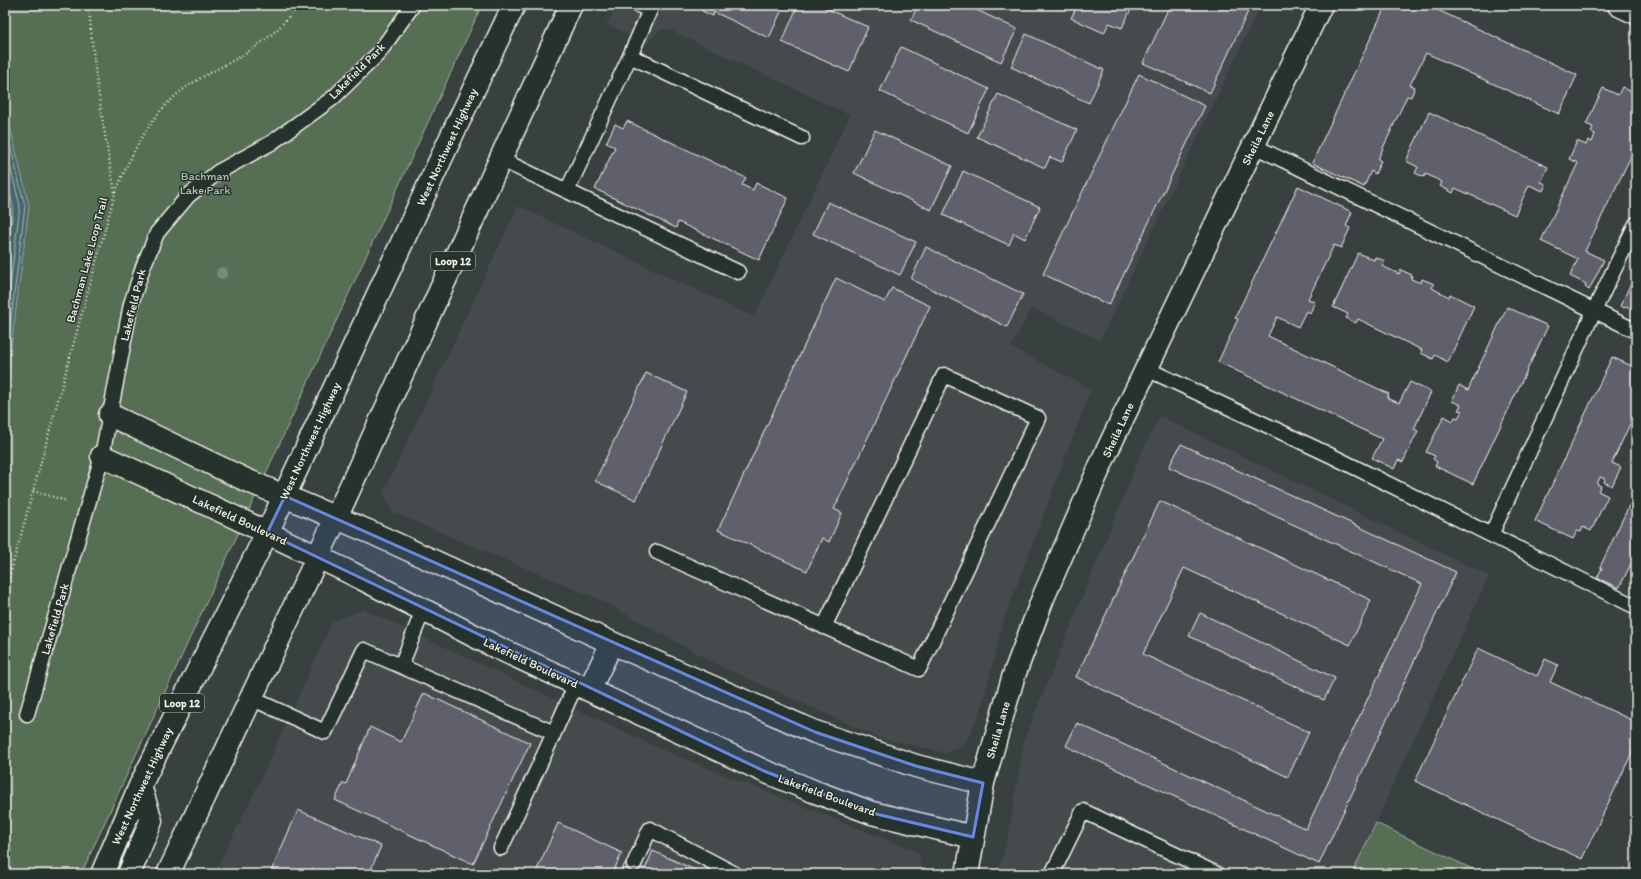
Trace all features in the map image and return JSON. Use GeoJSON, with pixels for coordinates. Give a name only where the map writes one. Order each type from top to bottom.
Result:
{"type":"FeatureCollection","features":[{"type":"Feature","properties":{"kind":"street","name":"West Northwest Highway"},"geometry":{"type":"LineString","coordinates":[[102,874],[140,786],[285,496],[452,135],[514,5]]}},
{"type":"Feature","properties":{"kind":"street","name":"Loop 12"},"geometry":{"type":"LineString","coordinates":[[168,874],[336,518],[571,5]]}},
{"type":"Feature","properties":{"kind":"street","name":"Sheila Lane"},"geometry":{"type":"LineString","coordinates":[[967,874],[983,783],[1013,678],[1043,598],[1105,455],[1321,5]]}},
{"type":"Feature","properties":{"kind":"street"},"geometry":{"type":"LineString","coordinates":[[1619,5],[1636,13]]}},
{"type":"Feature","properties":{"kind":"street"},"geometry":{"type":"LineString","coordinates":[[110,414],[246,480],[370,532],[612,643],[815,732],[916,766],[983,783]]}},
{"type":"Feature","properties":{"kind":"street","name":"Lakefield Boulevard"},"geometry":{"type":"LineString","coordinates":[[102,456],[317,557],[496,647],[764,771],[872,813],[973,837]]}},
{"type":"Feature","properties":{"kind":"street"},"geometry":{"type":"LineString","coordinates":[[582,687],[612,643]]}},
{"type":"Feature","properties":{"kind":"street"},"geometry":{"type":"LineString","coordinates":[[129,874],[151,821],[140,786]]}},
{"type":"Feature","properties":{"kind":"lane","name":"Lakefield Park"},"geometry":{"type":"LineString","coordinates":[[27,714],[102,456],[131,304],[142,267],[157,234],[188,196],[218,172],[271,143],[333,98],[378,54],[413,5]]}},
{"type":"Feature","properties":{"kind":"lane"},"geometry":{"type":"LineString","coordinates":[[567,191],[650,10],[638,5]]}},
{"type":"Feature","properties":{"kind":"lane"},"geometry":{"type":"LineString","coordinates":[[630,56],[802,138]]}},
{"type":"Feature","properties":{"kind":"lane"},"geometry":{"type":"LineString","coordinates":[[1254,146],[1636,331]]}},
{"type":"Feature","properties":{"kind":"lane"},"geometry":{"type":"LineString","coordinates":[[500,159],[738,272]]}},
{"type":"Feature","properties":{"kind":"lane"},"geometry":{"type":"LineString","coordinates":[[1491,535],[1594,311],[1636,224]]}},
{"type":"Feature","properties":{"kind":"lane"},"geometry":{"type":"LineString","coordinates":[[1147,369],[1332,456],[1636,607]]}},
{"type":"Feature","properties":{"kind":"lane"},"geometry":{"type":"LineString","coordinates":[[656,552],[824,627],[919,669],[1038,418],[944,375],[824,627]]}},
{"type":"Feature","properties":{"kind":"lane"},"geometry":{"type":"LineString","coordinates":[[401,666],[423,610]]}},
{"type":"Feature","properties":{"kind":"lane"},"geometry":{"type":"LineString","coordinates":[[251,698],[325,732],[364,650],[554,733]]}},
{"type":"Feature","properties":{"kind":"lane"},"geometry":{"type":"LineString","coordinates":[[501,848],[554,733],[582,687]]}},
{"type":"Feature","properties":{"kind":"lane"},"geometry":{"type":"LineString","coordinates":[[1052,874],[1084,811],[1217,874]]}},
{"type":"Feature","properties":{"kind":"lane"},"geometry":{"type":"LineString","coordinates":[[634,864],[650,829],[735,874]]}},
{"type":"Feature","properties":{"kind":"path"},"geometry":{"type":"LineString","coordinates":[[89,5],[92,50],[115,193]]}},
{"type":"Feature","properties":{"kind":"path","name":"Bachman Lake Loop Trail"},"geometry":{"type":"LineString","coordinates":[[5,593],[115,193],[131,156],[157,114],[174,97],[196,81],[264,42],[286,22],[299,5]]}},
{"type":"Feature","properties":{"kind":"path"},"geometry":{"type":"LineString","coordinates":[[33,491],[88,507]]}},
{"type":"Feature","properties":{"kind":"highlighted area"},"geometry":{"type":"Polygon","coordinates":[[[285,496],[815,732],[916,766],[983,783],[973,837],[872,813],[764,771],[267,533],[285,496]]]}},
{"type":"Feature","properties":{"kind":"shaded area"},"geometry":{"type":"Polygon","coordinates":[[[617,5],[1261,5],[1100,340],[1032,308],[1011,347],[1091,389],[1003,622],[982,707],[969,737],[959,747],[946,753],[879,738],[716,664],[599,599],[392,512],[383,493],[518,206],[754,317],[850,115],[668,29],[658,31],[650,39],[649,44],[606,24],[617,5]]]}},
{"type":"Feature","properties":{"kind":"shaded area"},"geometry":{"type":"Polygon","coordinates":[[[1160,416],[1489,576],[1352,874],[998,874],[1008,837],[1024,740],[1142,451],[1160,416]]]}},
{"type":"Feature","properties":{"kind":"shaded area"},"geometry":{"type":"Polygon","coordinates":[[[363,609],[665,751],[920,853],[921,874],[214,874],[259,783],[332,622],[363,609]]]}},
{"type":"Feature","properties":{"kind":"green space","name":"Bachman Lake Park"},"geometry":{"type":"Polygon","coordinates":[[[5,5],[482,5],[81,874],[5,874],[5,393],[29,206],[5,106],[5,5]]]}},
{"type":"Feature","properties":{"kind":"green space"},"geometry":{"type":"Polygon","coordinates":[[[1376,823],[1483,874],[1352,874],[1376,823]]]}},
{"type":"Feature","properties":{"kind":"water"},"geometry":{"type":"Polygon","coordinates":[[[5,106],[29,206],[5,393],[5,106]]]}},
{"type":"Feature","properties":{"kind":"building"},"geometry":{"type":"Polygon","coordinates":[[[700,5],[784,5],[769,38],[714,12],[713,16],[702,11],[704,7],[700,5]]]}},
{"type":"Feature","properties":{"kind":"building"},"geometry":{"type":"Polygon","coordinates":[[[798,5],[818,5],[868,27],[849,72],[782,42],[798,5]]]}},
{"type":"Feature","properties":{"kind":"building"},"geometry":{"type":"Polygon","coordinates":[[[918,5],[966,5],[1017,29],[1001,62],[911,20],[918,5]]]}},
{"type":"Feature","properties":{"kind":"building"},"geometry":{"type":"Polygon","coordinates":[[[1078,5],[1133,5],[1122,28],[1109,23],[1104,33],[1071,18],[1078,5]]]}},
{"type":"Feature","properties":{"kind":"building"},"geometry":{"type":"Polygon","coordinates":[[[1170,5],[1251,5],[1210,93],[1143,63],[1170,5]]]}},
{"type":"Feature","properties":{"kind":"building"},"geometry":{"type":"Polygon","coordinates":[[[1386,5],[1427,5],[1577,75],[1559,114],[1426,53],[1410,85],[1415,87],[1411,97],[1407,96],[1378,159],[1381,161],[1375,174],[1371,171],[1364,187],[1312,163],[1386,5]]]}},
{"type":"Feature","properties":{"kind":"building"},"geometry":{"type":"Polygon","coordinates":[[[1026,34],[1104,70],[1089,103],[1011,67],[1026,34]]]}},
{"type":"Feature","properties":{"kind":"building"},"geometry":{"type":"Polygon","coordinates":[[[901,47],[989,89],[968,133],[880,91],[901,47]]]}},
{"type":"Feature","properties":{"kind":"building"},"geometry":{"type":"Polygon","coordinates":[[[1139,74],[1205,106],[1109,305],[1043,274],[1139,74]]]}},
{"type":"Feature","properties":{"kind":"building"},"geometry":{"type":"Polygon","coordinates":[[[1622,87],[1636,94],[1636,146],[1585,251],[1604,260],[1589,290],[1585,287],[1586,284],[1570,276],[1578,259],[1541,241],[1578,163],[1569,159],[1577,141],[1586,145],[1588,140],[1592,142],[1595,134],[1591,132],[1593,127],[1586,124],[1603,88],[1618,95],[1622,87]]]}},
{"type":"Feature","properties":{"kind":"building"},"geometry":{"type":"Polygon","coordinates":[[[998,94],[1077,130],[1062,162],[1050,157],[1045,168],[977,137],[998,94]]]}},
{"type":"Feature","properties":{"kind":"building"},"geometry":{"type":"Polygon","coordinates":[[[1429,112],[1548,167],[1541,182],[1546,184],[1543,191],[1529,185],[1515,215],[1455,188],[1453,193],[1440,186],[1442,182],[1426,174],[1424,177],[1415,173],[1418,167],[1406,161],[1429,112]]]}},
{"type":"Feature","properties":{"kind":"building"},"geometry":{"type":"Polygon","coordinates":[[[627,121],[746,178],[742,185],[753,190],[756,183],[788,198],[759,260],[678,222],[676,228],[595,189],[615,147],[606,143],[615,124],[623,128],[627,121]]]}},
{"type":"Feature","properties":{"kind":"building"},"geometry":{"type":"Polygon","coordinates":[[[875,130],[952,166],[931,210],[854,173],[875,130]]]}},
{"type":"Feature","properties":{"kind":"building"},"geometry":{"type":"Polygon","coordinates":[[[963,171],[1040,207],[1025,239],[1014,233],[1009,245],[943,215],[963,171]]]}},
{"type":"Feature","properties":{"kind":"building"},"geometry":{"type":"Polygon","coordinates":[[[1298,186],[1352,212],[1346,226],[1350,228],[1341,248],[1334,245],[1308,299],[1315,302],[1310,313],[1306,311],[1298,327],[1277,317],[1268,336],[1389,394],[1387,398],[1399,403],[1410,382],[1431,392],[1414,429],[1418,431],[1403,462],[1398,460],[1394,469],[1372,458],[1382,439],[1218,362],[1238,319],[1235,318],[1298,186]]]}},
{"type":"Feature","properties":{"kind":"building"},"geometry":{"type":"Polygon","coordinates":[[[828,202],[916,242],[900,275],[813,234],[828,202]]]}},
{"type":"Feature","properties":{"kind":"building"},"geometry":{"type":"Polygon","coordinates":[[[926,247],[1023,294],[1007,327],[911,279],[926,247]]]}},
{"type":"Feature","properties":{"kind":"building"},"geometry":{"type":"Polygon","coordinates":[[[1358,253],[1374,260],[1375,257],[1385,261],[1382,266],[1399,274],[1401,270],[1412,275],[1411,279],[1421,283],[1422,279],[1434,284],[1432,288],[1449,297],[1450,294],[1474,306],[1448,362],[1435,355],[1433,359],[1421,353],[1422,350],[1358,319],[1356,323],[1346,318],[1348,314],[1333,307],[1358,253]]]}},
{"type":"Feature","properties":{"kind":"building"},"geometry":{"type":"Polygon","coordinates":[[[836,278],[885,302],[892,288],[930,306],[834,509],[842,513],[829,542],[822,538],[807,571],[718,530],[836,278]]]}},
{"type":"Feature","properties":{"kind":"building"},"geometry":{"type":"Polygon","coordinates":[[[1633,279],[1636,281],[1636,311],[1626,306],[1625,308],[1620,306],[1633,279]]]}},
{"type":"Feature","properties":{"kind":"building"},"geometry":{"type":"Polygon","coordinates":[[[1507,307],[1548,326],[1473,484],[1435,466],[1437,462],[1433,459],[1435,456],[1426,452],[1444,416],[1453,421],[1455,417],[1458,418],[1462,411],[1458,410],[1461,405],[1452,401],[1459,385],[1468,390],[1507,307]]]}},
{"type":"Feature","properties":{"kind":"building"},"geometry":{"type":"Polygon","coordinates":[[[1612,357],[1636,368],[1636,411],[1612,463],[1621,467],[1612,486],[1604,482],[1605,479],[1600,477],[1597,484],[1601,486],[1598,491],[1608,496],[1591,531],[1583,527],[1581,532],[1577,531],[1573,539],[1535,521],[1612,357]]]}},
{"type":"Feature","properties":{"kind":"building"},"geometry":{"type":"Polygon","coordinates":[[[646,373],[687,392],[636,500],[595,481],[646,373]]]}},
{"type":"Feature","properties":{"kind":"building"},"geometry":{"type":"Polygon","coordinates":[[[1181,444],[1456,572],[1319,864],[1066,746],[1077,723],[1306,829],[1422,584],[1169,467],[1181,444]]]}},
{"type":"Feature","properties":{"kind":"building"},"geometry":{"type":"Polygon","coordinates":[[[1634,495],[1636,496],[1636,566],[1631,564],[1619,588],[1597,578],[1602,568],[1600,567],[1634,495]]]}},
{"type":"Feature","properties":{"kind":"building"},"geometry":{"type":"Polygon","coordinates":[[[1160,501],[1371,600],[1350,645],[1184,568],[1143,654],[1309,732],[1288,777],[1076,677],[1160,501]]]}},
{"type":"Feature","properties":{"kind":"building"},"geometry":{"type":"Polygon","coordinates":[[[1200,613],[1335,678],[1324,700],[1189,636],[1200,613]]]}},
{"type":"Feature","properties":{"kind":"building"},"geometry":{"type":"Polygon","coordinates":[[[1478,648],[1537,676],[1545,659],[1558,665],[1550,682],[1636,722],[1636,744],[1582,859],[1415,781],[1478,648]]]}},
{"type":"Feature","properties":{"kind":"building"},"geometry":{"type":"Polygon","coordinates":[[[424,693],[530,743],[473,864],[335,800],[343,783],[346,784],[370,727],[401,742],[424,693]]]}},
{"type":"Feature","properties":{"kind":"building"},"geometry":{"type":"Polygon","coordinates":[[[298,810],[381,846],[369,874],[270,874],[298,810]]]}},
{"type":"Feature","properties":{"kind":"building"},"geometry":{"type":"Polygon","coordinates":[[[558,823],[622,853],[612,874],[535,874],[558,823]]]}},
{"type":"Feature","properties":{"kind":"building"},"geometry":{"type":"Polygon","coordinates":[[[653,851],[704,874],[619,874],[627,860],[645,869],[653,851]]]}}]}
